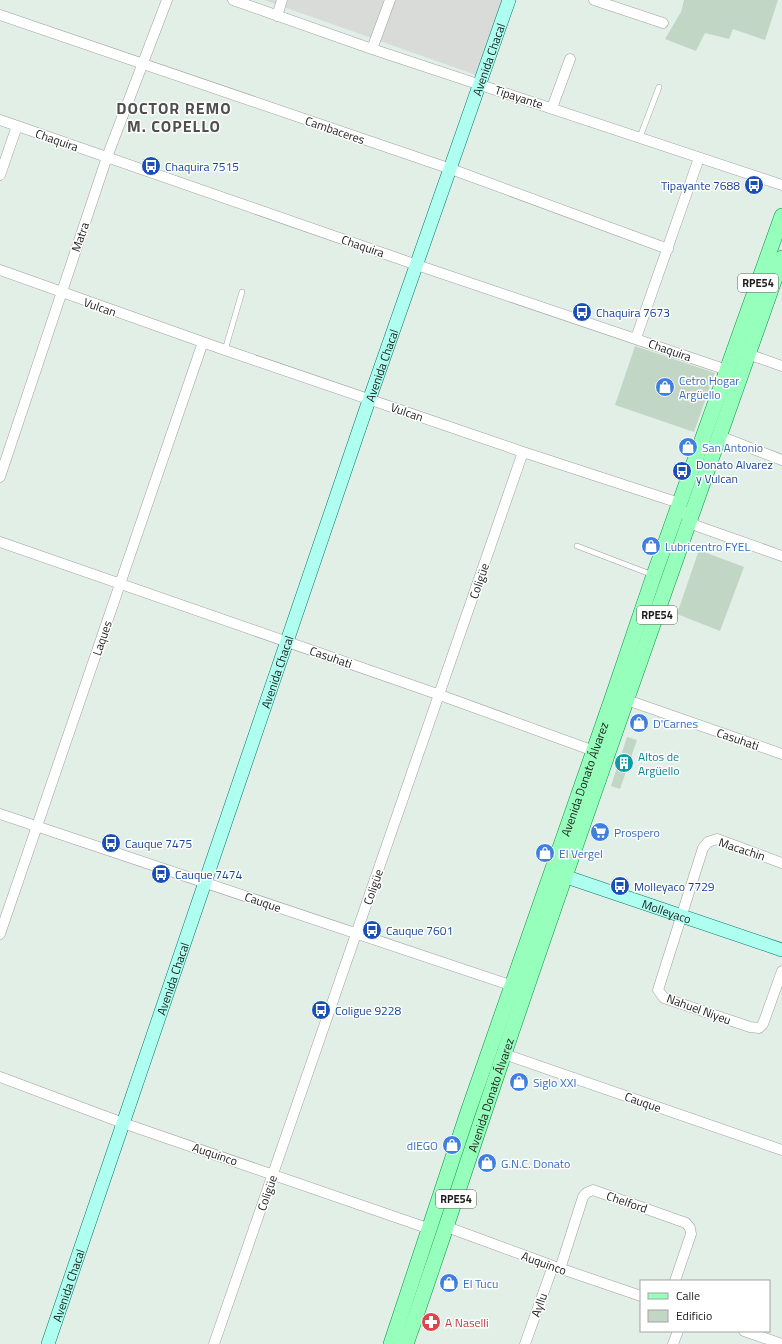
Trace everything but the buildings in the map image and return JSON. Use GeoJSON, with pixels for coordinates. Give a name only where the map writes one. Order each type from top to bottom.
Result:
{"type":"FeatureCollection","features":[{"type":"Feature","properties":{"kind":"main road","name":"Avenida Chacal"},"geometry":{"type":"LineString","coordinates":[[48,1344],[369,399],[451,169],[509,0]]}},
{"type":"Feature","properties":{"kind":"main road","name":"Avenida Donato Álvarez"},"geometry":{"type":"LineString","coordinates":[[558,874],[627,700],[719,436],[741,352],[782,216]]}},
{"type":"Feature","properties":{"kind":"main road","name":"Avenida Donato Álvarez"},"geometry":{"type":"LineString","coordinates":[[391,1344],[468,1112],[519,988],[558,874],[594,751],[654,575],[727,370],[741,352],[782,258]]}},
{"type":"Feature","properties":{"kind":"main road","name":"Molleyaco"},"geometry":{"type":"LineString","coordinates":[[558,874],[782,950]]}},
{"type":"Feature","properties":{"kind":"main road","name":"Avenida Donato Álvarez"},"geometry":{"type":"LineString","coordinates":[[406,1344],[447,1227],[504,1054],[519,988]]}},
{"type":"Feature","properties":{"kind":"street","name":"Matra"},"geometry":{"type":"LineString","coordinates":[[0,477],[107,157],[167,0]]}},
{"type":"Feature","properties":{"kind":"street","name":"Tipayante"},"geometry":{"type":"LineString","coordinates":[[233,0],[372,49],[782,185]]}},
{"type":"Feature","properties":{"kind":"street"},"geometry":{"type":"LineString","coordinates":[[277,16],[282,0]]}},
{"type":"Feature","properties":{"kind":"street"},"geometry":{"type":"LineString","coordinates":[[372,49],[390,0]]}},
{"type":"Feature","properties":{"kind":"street"},"geometry":{"type":"LineString","coordinates":[[594,0],[624,5],[663,22]]}},
{"type":"Feature","properties":{"kind":"street","name":"Cambaceres"},"geometry":{"type":"LineString","coordinates":[[0,15],[451,169],[668,248]]}},
{"type":"Feature","properties":{"kind":"street"},"geometry":{"type":"LineString","coordinates":[[552,108],[570,59]]}},
{"type":"Feature","properties":{"kind":"street","name":"Chaquira"},"geometry":{"type":"LineString","coordinates":[[0,120],[417,265],[727,370]]}},
{"type":"Feature","properties":{"kind":"street"},"geometry":{"type":"LineString","coordinates":[[0,175],[17,126]]}},
{"type":"Feature","properties":{"kind":"street"},"geometry":{"type":"LineString","coordinates":[[636,338],[700,158]]}},
{"type":"Feature","properties":{"kind":"street","name":"Vulcan"},"geometry":{"type":"LineString","coordinates":[[0,270],[225,350],[679,504]]}},
{"type":"Feature","properties":{"kind":"street","name":"Laques"},"geometry":{"type":"LineString","coordinates":[[0,934],[203,342]]}},
{"type":"Feature","properties":{"kind":"street"},"geometry":{"type":"LineString","coordinates":[[741,352],[782,366]]}},
{"type":"Feature","properties":{"kind":"street"},"geometry":{"type":"LineString","coordinates":[[719,436],[782,460]]}},
{"type":"Feature","properties":{"kind":"street","name":"Coligüe"},"geometry":{"type":"LineString","coordinates":[[214,1344],[523,452]]}},
{"type":"Feature","properties":{"kind":"street"},"geometry":{"type":"LineString","coordinates":[[679,504],[690,520],[697,526],[782,556]]}},
{"type":"Feature","properties":{"kind":"street","name":"Casuhati"},"geometry":{"type":"LineString","coordinates":[[0,542],[440,695],[594,751]]}},
{"type":"Feature","properties":{"kind":"street","name":"Casuhati"},"geometry":{"type":"LineString","coordinates":[[627,700],[782,754]]}},
{"type":"Feature","properties":{"kind":"street","name":"Cauque"},"geometry":{"type":"LineString","coordinates":[[0,814],[519,988]]}},
{"type":"Feature","properties":{"kind":"street","name":"Macachin"},"geometry":{"type":"LineString","coordinates":[[682,916],[703,848],[708,842],[717,839],[782,863]]}},
{"type":"Feature","properties":{"kind":"street","name":"Nahuel Niyeu"},"geometry":{"type":"LineString","coordinates":[[682,916],[658,990],[664,998],[750,1027],[759,1028],[763,1024],[782,971]]}},
{"type":"Feature","properties":{"kind":"street","name":"Cauque"},"geometry":{"type":"LineString","coordinates":[[504,1054],[782,1150]]}},
{"type":"Feature","properties":{"kind":"street","name":"Auquinco"},"geometry":{"type":"LineString","coordinates":[[0,1077],[123,1123],[430,1229]]}},
{"type":"Feature","properties":{"kind":"street","name":"Chelford"},"geometry":{"type":"LineString","coordinates":[[557,1268],[583,1196],[586,1192],[593,1190],[686,1223],[690,1228],[691,1234],[675,1280]]}},
{"type":"Feature","properties":{"kind":"street","name":"Auquinco"},"geometry":{"type":"LineString","coordinates":[[447,1227],[557,1268],[640,1296]]}},
{"type":"Feature","properties":{"kind":"street","name":"Ayllu"},"geometry":{"type":"LineString","coordinates":[[525,1344],[557,1268]]}},
{"type":"Feature","properties":{"kind":"street"},"geometry":{"type":"LineString","coordinates":[[673,1344],[678,1332]]}},
{"type":"Feature","properties":{"kind":"street"},"geometry":{"type":"LineString","coordinates":[[747,1332],[781,1342]]}},
{"type":"Feature","properties":{"kind":"lane"},"geometry":{"type":"LineString","coordinates":[[640,137],[659,86]]}},
{"type":"Feature","properties":{"kind":"lane"},"geometry":{"type":"LineString","coordinates":[[225,350],[242,292]]}},
{"type":"Feature","properties":{"kind":"lane"},"geometry":{"type":"LineString","coordinates":[[577,546],[654,575]]}},
{"type":"Feature","properties":{"kind":"shaded area"},"geometry":{"type":"Polygon","coordinates":[[[264,0],[502,0],[476,75],[264,0]]]}},
{"type":"Feature","properties":{"kind":"place","name":"Chaquira 7515"},"geometry":{"type":"Point","coordinates":[151,166]}},
{"type":"Feature","properties":{"kind":"place","name":"Tipayante 7688"},"geometry":{"type":"Point","coordinates":[754,185]}},
{"type":"Feature","properties":{"kind":"place","name":"Chaquira 7673"},"geometry":{"type":"Point","coordinates":[582,312]}},
{"type":"Feature","properties":{"kind":"place","name":"Cetro Hogar Argüello"},"geometry":{"type":"Point","coordinates":[665,387]}},
{"type":"Feature","properties":{"kind":"place","name":"San Antonio"},"geometry":{"type":"Point","coordinates":[688,447]}},
{"type":"Feature","properties":{"kind":"place","name":"Donato Alvarez y Vulcan"},"geometry":{"type":"Point","coordinates":[682,471]}},
{"type":"Feature","properties":{"kind":"place","name":"Lubricentro FYEL"},"geometry":{"type":"Point","coordinates":[651,546]}},
{"type":"Feature","properties":{"kind":"place","name":"D'Carnes"},"geometry":{"type":"Point","coordinates":[639,723]}},
{"type":"Feature","properties":{"kind":"place","name":"Altos de Argüello"},"geometry":{"type":"Point","coordinates":[624,763]}},
{"type":"Feature","properties":{"kind":"place","name":"Prospero"},"geometry":{"type":"Point","coordinates":[600,832]}},
{"type":"Feature","properties":{"kind":"place","name":"Cauque 7475"},"geometry":{"type":"Point","coordinates":[111,843]}},
{"type":"Feature","properties":{"kind":"place","name":"El Vergel"},"geometry":{"type":"Point","coordinates":[545,853]}},
{"type":"Feature","properties":{"kind":"place","name":"Cauque 7474"},"geometry":{"type":"Point","coordinates":[161,874]}},
{"type":"Feature","properties":{"kind":"place","name":"Molleyaco 7729"},"geometry":{"type":"Point","coordinates":[620,886]}},
{"type":"Feature","properties":{"kind":"place","name":"Cauque 7601"},"geometry":{"type":"Point","coordinates":[372,930]}},
{"type":"Feature","properties":{"kind":"place","name":"Coligue 9228"},"geometry":{"type":"Point","coordinates":[321,1010]}},
{"type":"Feature","properties":{"kind":"place","name":"Siglo XXI"},"geometry":{"type":"Point","coordinates":[519,1082]}},
{"type":"Feature","properties":{"kind":"place","name":"dIEGO"},"geometry":{"type":"Point","coordinates":[452,1145]}},
{"type":"Feature","properties":{"kind":"place","name":"G.N.C. Donato"},"geometry":{"type":"Point","coordinates":[487,1163]}},
{"type":"Feature","properties":{"kind":"place","name":"El Tucu"},"geometry":{"type":"Point","coordinates":[449,1283]}},
{"type":"Feature","properties":{"kind":"place","name":"A Naselli"},"geometry":{"type":"Point","coordinates":[431,1322]}},
{"type":"Feature","properties":{"kind":"district","name":"DOCTOR REMO M. COPELLO"},"geometry":{"type":"Point","coordinates":[174,117]}}]}
